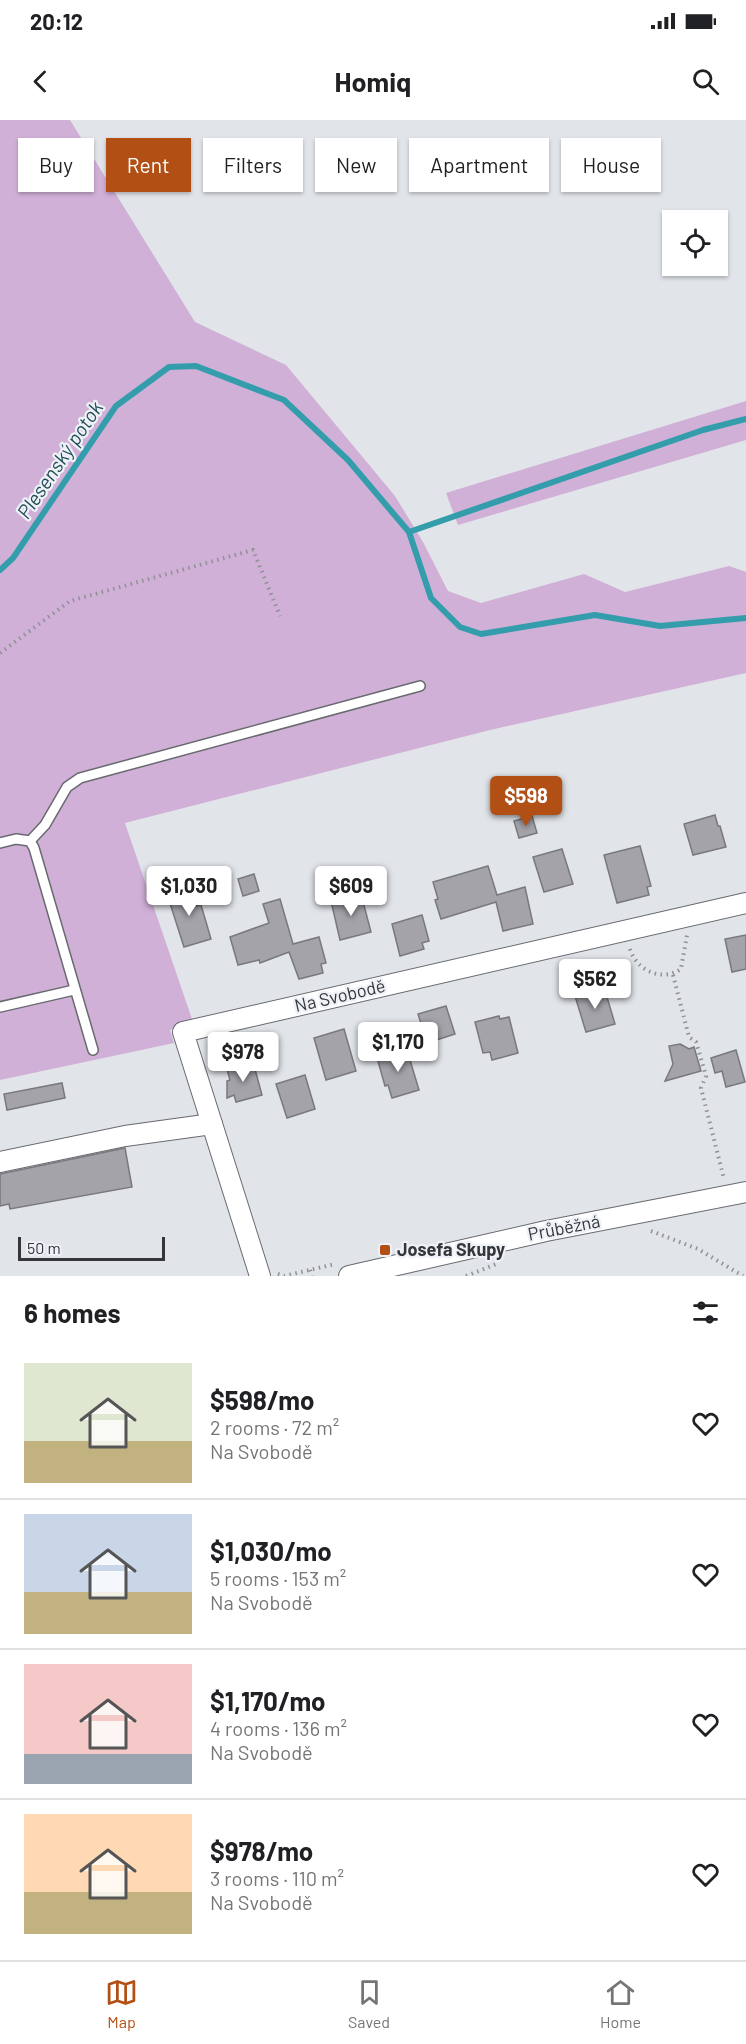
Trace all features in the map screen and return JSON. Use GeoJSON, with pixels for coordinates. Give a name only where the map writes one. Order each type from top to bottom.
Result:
{"type":"FeatureCollection","features":[{"type":"Feature","properties":{"kind":"street","name":"Na Svobodě"},"geometry":{"type":"LineString","coordinates":[[260,1276],[183,1032],[746,903]]}},
{"type":"Feature","properties":{"kind":"street"},"geometry":{"type":"LineString","coordinates":[[0,1162],[125,1136],[212,1124]]}},
{"type":"Feature","properties":{"kind":"street","name":"Průběžná"},"geometry":{"type":"LineString","coordinates":[[349,1276],[546,1231],[737,1193]]}},
{"type":"Feature","properties":{"kind":"lane"},"geometry":{"type":"LineString","coordinates":[[30,841],[45,825],[67,788],[80,778],[420,686]]}},
{"type":"Feature","properties":{"kind":"lane"},"geometry":{"type":"LineString","coordinates":[[0,843],[16,839],[30,841]]}},
{"type":"Feature","properties":{"kind":"lane"},"geometry":{"type":"LineString","coordinates":[[30,841],[34,848],[93,1050]]}},
{"type":"Feature","properties":{"kind":"lane"},"geometry":{"type":"LineString","coordinates":[[0,1007],[74,990]]}},
{"type":"Feature","properties":{"kind":"path"},"geometry":{"type":"LineString","coordinates":[[0,653],[70,601],[253,550],[280,616]]}},
{"type":"Feature","properties":{"kind":"path"},"geometry":{"type":"LineString","coordinates":[[622,931],[634,961],[645,970],[673,975],[681,969],[686,948],[689,916]]}},
{"type":"Feature","properties":{"kind":"path"},"geometry":{"type":"LineString","coordinates":[[673,975],[689,1037],[696,1042],[705,1076],[702,1088],[737,1193]]}},
{"type":"Feature","properties":{"kind":"path"},"geometry":{"type":"LineString","coordinates":[[645,1230],[662,1234],[698,1249],[743,1276]]}},
{"type":"Feature","properties":{"kind":"path"},"geometry":{"type":"LineString","coordinates":[[466,1276],[510,1259]]}},
{"type":"Feature","properties":{"kind":"path"},"geometry":{"type":"LineString","coordinates":[[310,1270],[312,1276]]}},
{"type":"Feature","properties":{"kind":"shaded area"},"geometry":{"type":"Polygon","coordinates":[[[0,120],[70,120],[81,138],[18,138],[18,192],[94,192],[94,159],[106,178],[106,192],[115,192],[195,322],[286,365],[395,496],[423,542],[448,591],[481,603],[584,574],[625,592],[729,566],[746,572],[746,673],[490,730],[125,823],[193,1022],[170,1030],[174,1043],[0,1080],[0,120]]]}},
{"type":"Feature","properties":{"kind":"shaded area"},"geometry":{"type":"Polygon","coordinates":[[[746,401],[746,440],[458,525],[446,493],[746,401]]]}},
{"type":"Feature","properties":{"kind":"building"},"geometry":{"type":"Polygon","coordinates":[[[715,815],[726,847],[693,855],[684,824],[715,815]]]}},
{"type":"Feature","properties":{"kind":"building"},"geometry":{"type":"Polygon","coordinates":[[[532,816],[537,833],[519,838],[514,821],[532,816]]]}},
{"type":"Feature","properties":{"kind":"building"},"geometry":{"type":"Polygon","coordinates":[[[640,846],[651,886],[647,887],[649,895],[617,903],[604,855],[640,846]]]}},
{"type":"Feature","properties":{"kind":"building"},"geometry":{"type":"Polygon","coordinates":[[[562,849],[573,884],[544,892],[533,857],[562,849]]]}},
{"type":"Feature","properties":{"kind":"building"},"geometry":{"type":"Polygon","coordinates":[[[488,866],[497,895],[525,887],[533,924],[503,931],[496,902],[441,919],[435,900],[438,899],[433,882],[488,866]]]}},
{"type":"Feature","properties":{"kind":"building"},"geometry":{"type":"Polygon","coordinates":[[[254,874],[259,891],[243,896],[238,879],[254,874]]]}},
{"type":"Feature","properties":{"kind":"building"},"geometry":{"type":"Polygon","coordinates":[[[191,886],[197,906],[201,905],[211,939],[184,947],[167,894],[191,886]]]}},
{"type":"Feature","properties":{"kind":"building"},"geometry":{"type":"Polygon","coordinates":[[[361,894],[371,932],[340,940],[331,901],[361,894]]]}},
{"type":"Feature","properties":{"kind":"building"},"geometry":{"type":"Polygon","coordinates":[[[280,899],[293,944],[319,937],[326,963],[321,964],[323,973],[299,979],[289,952],[260,963],[259,960],[238,965],[230,937],[269,923],[263,904],[280,899]]]}},
{"type":"Feature","properties":{"kind":"building"},"geometry":{"type":"Polygon","coordinates":[[[422,915],[429,941],[422,943],[424,949],[400,956],[392,924],[422,915]]]}},
{"type":"Feature","properties":{"kind":"building"},"geometry":{"type":"Polygon","coordinates":[[[746,935],[746,969],[732,972],[725,939],[746,935]]]}},
{"type":"Feature","properties":{"kind":"building"},"geometry":{"type":"Polygon","coordinates":[[[604,987],[615,1024],[586,1032],[575,996],[604,987]]]}},
{"type":"Feature","properties":{"kind":"building"},"geometry":{"type":"Polygon","coordinates":[[[446,1006],[455,1034],[427,1043],[418,1014],[446,1006]]]}},
{"type":"Feature","properties":{"kind":"building"},"geometry":{"type":"Polygon","coordinates":[[[499,1016],[500,1019],[509,1017],[518,1053],[492,1060],[490,1052],[483,1053],[475,1022],[499,1016]]]}},
{"type":"Feature","properties":{"kind":"building"},"geometry":{"type":"Polygon","coordinates":[[[344,1029],[356,1071],[326,1080],[314,1038],[344,1029]]]}},
{"type":"Feature","properties":{"kind":"building"},"geometry":{"type":"Polygon","coordinates":[[[680,1044],[689,1049],[694,1047],[701,1071],[665,1081],[673,1064],[669,1046],[680,1044]]]}},
{"type":"Feature","properties":{"kind":"building"},"geometry":{"type":"Polygon","coordinates":[[[390,1050],[392,1055],[407,1050],[419,1090],[392,1098],[388,1085],[385,1086],[376,1054],[390,1050]]]}},
{"type":"Feature","properties":{"kind":"building"},"geometry":{"type":"Polygon","coordinates":[[[736,1050],[745,1082],[726,1087],[722,1071],[715,1073],[711,1058],[736,1050]]]}},
{"type":"Feature","properties":{"kind":"building"},"geometry":{"type":"Polygon","coordinates":[[[253,1062],[262,1095],[236,1102],[234,1095],[227,1098],[227,1081],[230,1080],[227,1069],[253,1062]]]}},
{"type":"Feature","properties":{"kind":"building"},"geometry":{"type":"Polygon","coordinates":[[[305,1075],[315,1109],[287,1118],[276,1084],[305,1075]]]}},
{"type":"Feature","properties":{"kind":"building"},"geometry":{"type":"Polygon","coordinates":[[[62,1083],[65,1098],[7,1110],[4,1094],[62,1083]]]}},
{"type":"Feature","properties":{"kind":"building"},"geometry":{"type":"Polygon","coordinates":[[[125,1148],[132,1187],[10,1209],[9,1204],[0,1206],[0,1174],[125,1148]]]}},
{"type":"Feature","properties":{"kind":"waterway","name":"Plesenský potok"},"geometry":{"type":"LineString","coordinates":[[0,570],[13,558],[116,406],[169,367],[196,366],[284,400],[348,460],[409,532],[431,598],[460,627],[481,634],[595,615],[660,626],[746,618]]}},
{"type":"Feature","properties":{"kind":"waterway"},"geometry":{"type":"LineString","coordinates":[[409,532],[703,430],[746,419]]}},
{"type":"Feature","properties":{"kind":"place","name":"Josefa Skupy"},"geometry":{"type":"Point","coordinates":[385,1250]}}]}
